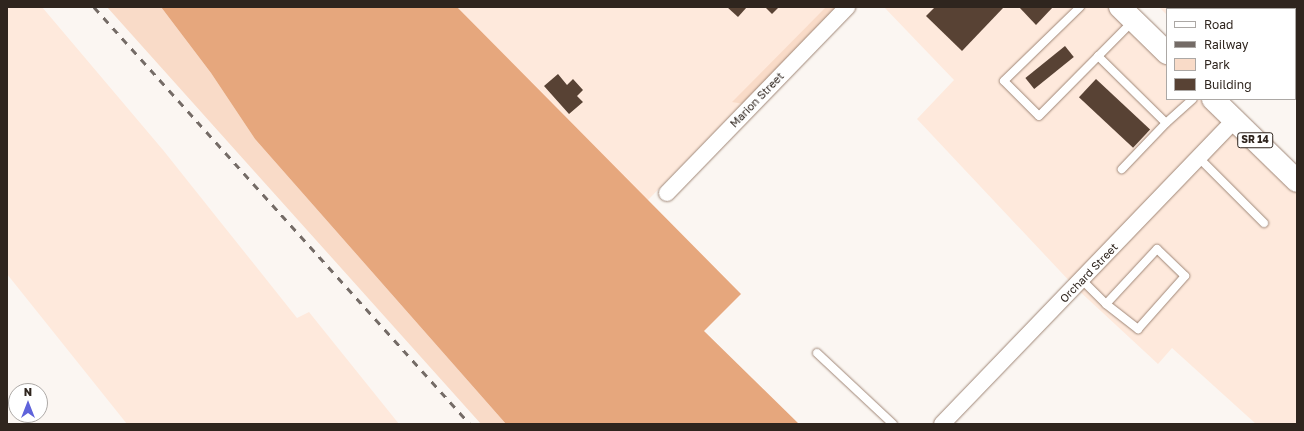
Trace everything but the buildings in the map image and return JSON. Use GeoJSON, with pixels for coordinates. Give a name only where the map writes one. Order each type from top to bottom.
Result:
{"type":"FeatureCollection","features":[{"type":"Feature","properties":{"kind":"main road"},"geometry":{"type":"LineString","coordinates":[[1127,14],[1166,52]]}},
{"type":"Feature","properties":{"kind":"main road","name":"SR 14"},"geometry":{"type":"LineString","coordinates":[[1214,100],[1297,181]]}},
{"type":"Feature","properties":{"kind":"street","name":"Marion Street"},"geometry":{"type":"LineString","coordinates":[[667,193],[847,7]]}},
{"type":"Feature","properties":{"kind":"street","name":"Orchard Street"},"geometry":{"type":"LineString","coordinates":[[942,424],[1235,120]]}},
{"type":"Feature","properties":{"kind":"lane"},"geometry":{"type":"LineString","coordinates":[[1080,7],[1004,81],[1039,116],[1098,56],[1127,14]]}},
{"type":"Feature","properties":{"kind":"lane"},"geometry":{"type":"LineString","coordinates":[[1098,56],[1166,123]]}},
{"type":"Feature","properties":{"kind":"lane"},"geometry":{"type":"LineString","coordinates":[[1122,169],[1166,123],[1192,100]]}},
{"type":"Feature","properties":{"kind":"lane"},"geometry":{"type":"LineString","coordinates":[[1199,158],[1264,223]]}},
{"type":"Feature","properties":{"kind":"lane"},"geometry":{"type":"LineString","coordinates":[[1082,280],[1106,304],[1138,329],[1185,276],[1157,249],[1106,304]]}},
{"type":"Feature","properties":{"kind":"lane"},"geometry":{"type":"LineString","coordinates":[[817,353],[893,424]]}},
{"type":"Feature","properties":{"kind":"shaded area"},"geometry":{"type":"Polygon","coordinates":[[[7,7],[42,7],[163,150],[297,318],[309,312],[399,424],[127,424],[7,274],[7,7]]]}},
{"type":"Feature","properties":{"kind":"shaded area"},"geometry":{"type":"Polygon","coordinates":[[[161,7],[457,7],[741,294],[704,331],[799,424],[506,424],[255,139],[211,73],[161,7]]]}},
{"type":"Feature","properties":{"kind":"shaded area"},"geometry":{"type":"Polygon","coordinates":[[[457,7],[837,7],[647,201],[457,7]]]}},
{"type":"Feature","properties":{"kind":"shaded area"},"geometry":{"type":"Polygon","coordinates":[[[884,7],[1121,7],[1166,52],[1166,100],[1215,100],[1297,181],[1297,424],[1256,424],[1172,348],[1158,364],[1075,287],[917,119],[954,80],[884,7]]]}},
{"type":"Feature","properties":{"kind":"shaded area"},"geometry":{"type":"Polygon","coordinates":[[[1159,7],[1297,7],[1296,19],[1296,8],[1166,8],[1166,14],[1159,7]]]}},
{"type":"Feature","properties":{"kind":"green space"},"geometry":{"type":"Polygon","coordinates":[[[107,7],[161,7],[211,73],[255,139],[506,424],[481,424],[107,7]]]}},
{"type":"Feature","properties":{"kind":"green space"},"geometry":{"type":"Polygon","coordinates":[[[826,7],[837,7],[744,104],[732,102],[826,7]]]}},
{"type":"Feature","properties":{"kind":"railway"},"geometry":{"type":"LineString","coordinates":[[94,7],[470,424]]}}]}
